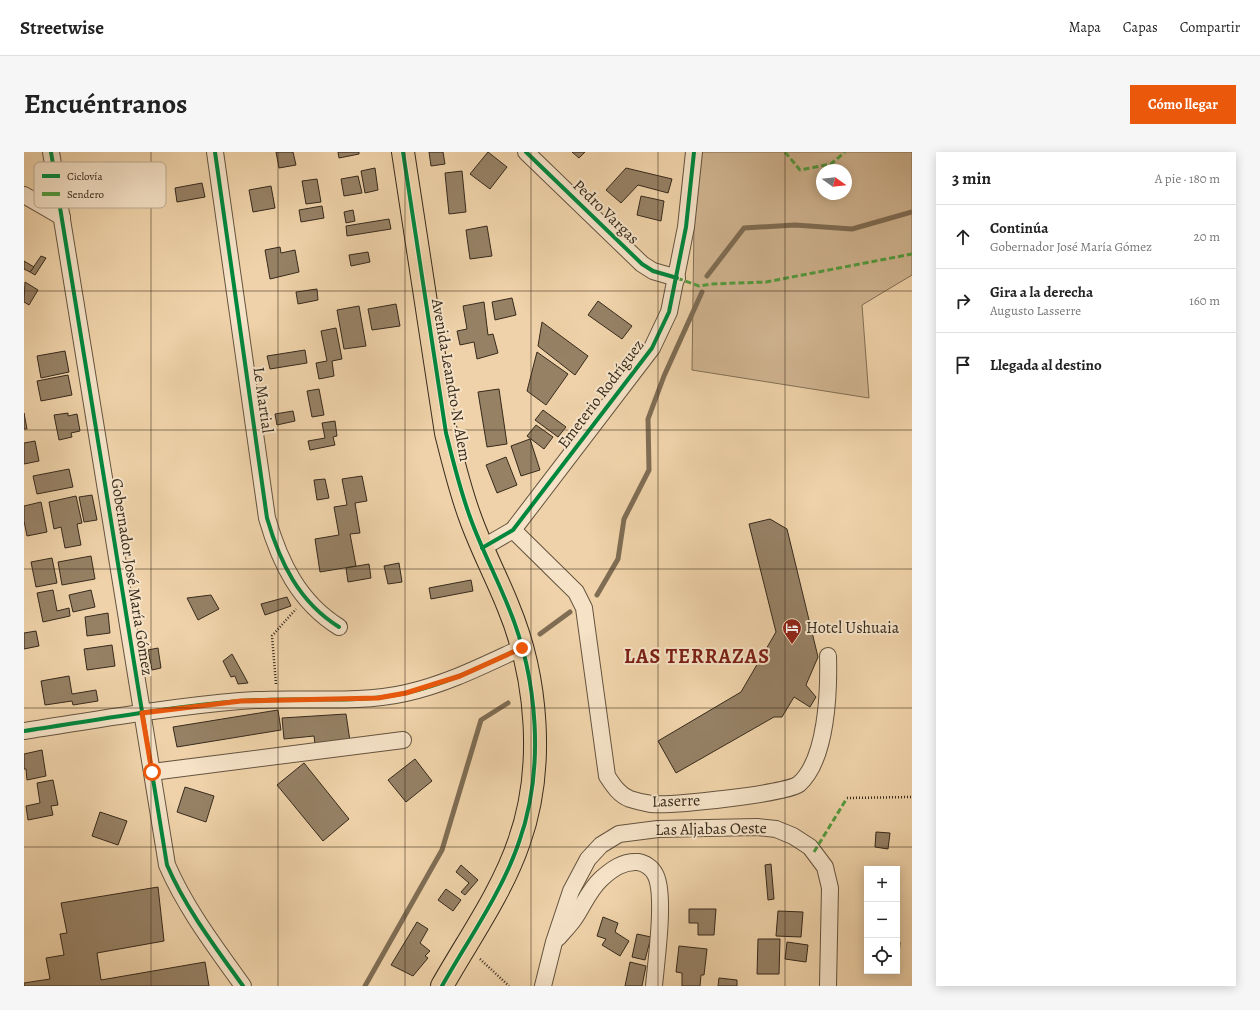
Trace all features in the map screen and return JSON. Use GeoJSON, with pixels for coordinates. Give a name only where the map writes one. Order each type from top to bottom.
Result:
{"type":"FeatureCollection","features":[{"type":"Feature","properties":{"kind":"highway","name":"Avenida Leandro N. Alem"},"geometry":{"type":"LineString","coordinates":[[403,152],[446,433],[454,468],[482,548],[509,607],[522,648],[529,682],[534,719],[536,757],[531,799],[519,843],[501,884],[442,986]]}},
{"type":"Feature","properties":{"kind":"street","name":"Gobernador José María Gómez"},"geometry":{"type":"LineString","coordinates":[[51,152],[53,162]]}},
{"type":"Feature","properties":{"kind":"street","name":"Le Martial"},"geometry":{"type":"LineString","coordinates":[[215,152],[267,518],[275,547],[292,581],[325,618],[339,628]]}},
{"type":"Feature","properties":{"kind":"street","name":"Pedro Vargas"},"geometry":{"type":"LineString","coordinates":[[526,152],[642,264],[653,271],[676,278]]}},
{"type":"Feature","properties":{"kind":"street","name":"Emeterio Rodríguez"},"geometry":{"type":"LineString","coordinates":[[482,548],[513,530],[652,348],[669,312],[686,227],[694,152]]}},
{"type":"Feature","properties":{"kind":"street"},"geometry":{"type":"LineString","coordinates":[[24,195],[34,201]]}},
{"type":"Feature","properties":{"kind":"street"},"geometry":{"type":"LineString","coordinates":[[46,208],[62,217]]}},
{"type":"Feature","properties":{"kind":"street","name":"Gobernador José María Gómez"},"geometry":{"type":"LineString","coordinates":[[60,208],[167,865],[175,883],[214,946],[243,986]]}},
{"type":"Feature","properties":{"kind":"street","name":"Laserre"},"geometry":{"type":"LineString","coordinates":[[513,530],[576,592],[584,608],[607,776],[615,788],[629,799],[651,804],[687,803],[782,791],[798,784],[809,771],[818,750],[825,725],[829,686],[828,656]]}},
{"type":"Feature","properties":{"kind":"street"},"geometry":{"type":"LineString","coordinates":[[24,731],[142,713],[241,701],[378,698],[406,693],[460,676],[522,648]]}},
{"type":"Feature","properties":{"kind":"street"},"geometry":{"type":"LineString","coordinates":[[152,772],[404,740]]}},
{"type":"Feature","properties":{"kind":"street","name":"Las Aljabas Oeste"},"geometry":{"type":"LineString","coordinates":[[543,986],[554,942],[571,891],[588,859],[601,844],[619,834],[658,829],[757,827],[776,829],[793,836],[810,847],[825,867],[830,888],[828,986]]}},
{"type":"Feature","properties":{"kind":"street"},"geometry":{"type":"LineString","coordinates":[[554,942],[573,920],[600,880],[618,865],[630,862],[641,862],[650,867],[655,874],[658,883],[658,933],[654,986]]}},
{"type":"Feature","properties":{"kind":"street"},"geometry":{"type":"LineString","coordinates":[[532,986],[548,967]]}},
{"type":"Feature","properties":{"kind":"path"},"geometry":{"type":"LineString","coordinates":[[277,700],[272,636],[306,598]]}},
{"type":"Feature","properties":{"kind":"path"},"geometry":{"type":"LineString","coordinates":[[847,798],[912,796]]}},
{"type":"Feature","properties":{"kind":"path"},"geometry":{"type":"LineString","coordinates":[[464,946],[509,986]]}},
{"type":"Feature","properties":{"kind":"shaded area"},"geometry":{"type":"Polygon","coordinates":[[[695,152],[912,152],[912,275],[862,305],[869,398],[692,370],[695,152]]]}},
{"type":"Feature","properties":{"kind":"building"},"geometry":{"type":"Polygon","coordinates":[[[276,152],[293,152],[296,165],[279,168],[276,152]]]}},
{"type":"Feature","properties":{"kind":"building"},"geometry":{"type":"Polygon","coordinates":[[[338,152],[359,152],[359,154],[339,158],[338,152]]]}},
{"type":"Feature","properties":{"kind":"building"},"geometry":{"type":"Polygon","coordinates":[[[429,152],[443,152],[445,164],[431,166],[429,152]]]}},
{"type":"Feature","properties":{"kind":"building"},"geometry":{"type":"Polygon","coordinates":[[[488,152],[507,167],[490,189],[470,174],[488,152]]]}},
{"type":"Feature","properties":{"kind":"building"},"geometry":{"type":"Polygon","coordinates":[[[572,152],[585,152],[579,158],[572,152]]]}},
{"type":"Feature","properties":{"kind":"building"},"geometry":{"type":"Polygon","coordinates":[[[375,168],[378,190],[365,193],[361,171],[375,168]]]}},
{"type":"Feature","properties":{"kind":"building"},"geometry":{"type":"Polygon","coordinates":[[[626,168],[672,179],[668,193],[638,185],[621,203],[606,190],[626,168]]]}},
{"type":"Feature","properties":{"kind":"building"},"geometry":{"type":"Polygon","coordinates":[[[462,171],[466,212],[449,214],[445,173],[462,171]]]}},
{"type":"Feature","properties":{"kind":"building"},"geometry":{"type":"Polygon","coordinates":[[[358,176],[362,193],[344,196],[341,179],[358,176]]]}},
{"type":"Feature","properties":{"kind":"building"},"geometry":{"type":"Polygon","coordinates":[[[317,179],[321,202],[306,204],[302,181],[317,179]]]}},
{"type":"Feature","properties":{"kind":"building"},"geometry":{"type":"Polygon","coordinates":[[[202,183],[205,197],[177,202],[175,188],[202,183]]]}},
{"type":"Feature","properties":{"kind":"building"},"geometry":{"type":"Polygon","coordinates":[[[271,186],[275,208],[253,212],[249,190],[271,186]]]}},
{"type":"Feature","properties":{"kind":"building"},"geometry":{"type":"Polygon","coordinates":[[[641,196],[664,201],[661,221],[637,215],[641,196]]]}},
{"type":"Feature","properties":{"kind":"building"},"geometry":{"type":"Polygon","coordinates":[[[322,206],[324,218],[301,222],[299,210],[322,206]]]}},
{"type":"Feature","properties":{"kind":"building"},"geometry":{"type":"Polygon","coordinates":[[[353,210],[355,221],[346,223],[344,212],[353,210]]]}},
{"type":"Feature","properties":{"kind":"building"},"geometry":{"type":"Polygon","coordinates":[[[389,219],[391,229],[347,236],[346,226],[389,219]]]}},
{"type":"Feature","properties":{"kind":"building"},"geometry":{"type":"Polygon","coordinates":[[[487,226],[492,256],[470,259],[466,230],[487,226]]]}},
{"type":"Feature","properties":{"kind":"building"},"geometry":{"type":"Polygon","coordinates":[[[280,247],[281,253],[295,250],[299,272],[270,279],[265,250],[280,247]]]}},
{"type":"Feature","properties":{"kind":"building"},"geometry":{"type":"Polygon","coordinates":[[[368,252],[370,262],[351,266],[349,255],[368,252]]]}},
{"type":"Feature","properties":{"kind":"building"},"geometry":{"type":"Polygon","coordinates":[[[41,256],[46,258],[35,275],[30,272],[41,256]]]}},
{"type":"Feature","properties":{"kind":"building"},"geometry":{"type":"Polygon","coordinates":[[[24,261],[34,267],[30,272],[24,269],[24,261]]]}},
{"type":"Feature","properties":{"kind":"building"},"geometry":{"type":"Polygon","coordinates":[[[25,282],[38,290],[29,305],[24,302],[25,282]]]}},
{"type":"Feature","properties":{"kind":"building"},"geometry":{"type":"Polygon","coordinates":[[[317,289],[318,300],[298,304],[296,292],[317,289]]]}},
{"type":"Feature","properties":{"kind":"building"},"geometry":{"type":"Polygon","coordinates":[[[512,298],[516,315],[495,320],[492,302],[512,298]]]}},
{"type":"Feature","properties":{"kind":"building"},"geometry":{"type":"Polygon","coordinates":[[[598,301],[632,326],[622,339],[588,315],[598,301]]]}},
{"type":"Feature","properties":{"kind":"building"},"geometry":{"type":"Polygon","coordinates":[[[484,302],[488,335],[493,334],[498,353],[477,359],[474,342],[460,345],[457,331],[467,329],[463,306],[484,302]]]}},
{"type":"Feature","properties":{"kind":"building"},"geometry":{"type":"Polygon","coordinates":[[[396,304],[400,326],[372,330],[368,309],[396,304]]]}},
{"type":"Feature","properties":{"kind":"building"},"geometry":{"type":"Polygon","coordinates":[[[359,306],[366,346],[344,349],[337,310],[359,306]]]}},
{"type":"Feature","properties":{"kind":"building"},"geometry":{"type":"Polygon","coordinates":[[[542,322],[588,356],[575,375],[538,346],[542,322]]]}},
{"type":"Feature","properties":{"kind":"building"},"geometry":{"type":"Polygon","coordinates":[[[336,328],[342,359],[332,361],[334,376],[319,379],[316,363],[327,361],[321,331],[336,328]]]}},
{"type":"Feature","properties":{"kind":"building"},"geometry":{"type":"Polygon","coordinates":[[[305,350],[307,363],[270,369],[267,356],[305,350]]]}},
{"type":"Feature","properties":{"kind":"building"},"geometry":{"type":"Polygon","coordinates":[[[65,351],[69,372],[41,378],[37,356],[65,351]]]}},
{"type":"Feature","properties":{"kind":"building"},"geometry":{"type":"Polygon","coordinates":[[[537,352],[568,374],[546,405],[527,391],[537,352]]]}},
{"type":"Feature","properties":{"kind":"building"},"geometry":{"type":"Polygon","coordinates":[[[68,375],[72,395],[41,401],[37,381],[68,375]]]}},
{"type":"Feature","properties":{"kind":"building"},"geometry":{"type":"Polygon","coordinates":[[[319,389],[324,415],[312,417],[307,391],[319,389]]]}},
{"type":"Feature","properties":{"kind":"building"},"geometry":{"type":"Polygon","coordinates":[[[499,389],[507,444],[487,447],[478,392],[499,389]]]}},
{"type":"Feature","properties":{"kind":"building"},"geometry":{"type":"Polygon","coordinates":[[[543,410],[566,427],[558,437],[535,420],[543,410]]]}},
{"type":"Feature","properties":{"kind":"building"},"geometry":{"type":"Polygon","coordinates":[[[293,411],[295,421],[277,425],[275,414],[293,411]]]}},
{"type":"Feature","properties":{"kind":"building"},"geometry":{"type":"Polygon","coordinates":[[[24,413],[27,429],[24,429],[24,413]]]}},
{"type":"Feature","properties":{"kind":"building"},"geometry":{"type":"Polygon","coordinates":[[[68,413],[68,416],[77,414],[80,431],[71,433],[72,437],[59,440],[54,415],[68,413]]]}},
{"type":"Feature","properties":{"kind":"building"},"geometry":{"type":"Polygon","coordinates":[[[335,421],[337,436],[333,437],[335,445],[310,450],[308,441],[325,438],[322,423],[335,421]]]}},
{"type":"Feature","properties":{"kind":"building"},"geometry":{"type":"Polygon","coordinates":[[[536,425],[553,437],[544,449],[527,436],[536,425]]]}},
{"type":"Feature","properties":{"kind":"building"},"geometry":{"type":"Polygon","coordinates":[[[530,439],[540,470],[521,476],[511,446],[530,439]]]}},
{"type":"Feature","properties":{"kind":"building"},"geometry":{"type":"Polygon","coordinates":[[[35,441],[39,461],[24,464],[24,443],[35,441]]]}},
{"type":"Feature","properties":{"kind":"building"},"geometry":{"type":"Polygon","coordinates":[[[506,457],[517,485],[497,493],[486,465],[506,457]]]}},
{"type":"Feature","properties":{"kind":"building"},"geometry":{"type":"Polygon","coordinates":[[[69,469],[73,487],[37,494],[33,476],[69,469]]]}},
{"type":"Feature","properties":{"kind":"building"},"geometry":{"type":"Polygon","coordinates":[[[362,476],[367,501],[355,503],[360,533],[350,534],[356,566],[320,572],[315,539],[339,535],[334,507],[347,505],[342,479],[362,476]]]}},
{"type":"Feature","properties":{"kind":"building"},"geometry":{"type":"Polygon","coordinates":[[[325,479],[329,498],[317,500],[314,480],[325,479]]]}},
{"type":"Feature","properties":{"kind":"building"},"geometry":{"type":"Polygon","coordinates":[[[92,495],[97,520],[84,522],[79,497],[92,495]]]}},
{"type":"Feature","properties":{"kind":"building"},"geometry":{"type":"Polygon","coordinates":[[[76,496],[82,523],[77,524],[81,545],[65,548],[61,527],[54,529],[49,502],[76,496]]]}},
{"type":"Feature","properties":{"kind":"building"},"geometry":{"type":"Polygon","coordinates":[[[41,502],[47,532],[27,536],[24,521],[24,506],[41,502]]]}},
{"type":"Feature","properties":{"kind":"building","name":"Hotel Ushuaia"},"geometry":{"type":"Polygon","coordinates":[[[770,519],[787,529],[818,657],[806,685],[816,697],[810,707],[794,697],[782,717],[774,717],[676,773],[658,741],[741,692],[776,632],[749,524],[770,519]]]}},
{"type":"Feature","properties":{"kind":"building"},"geometry":{"type":"Polygon","coordinates":[[[91,556],[95,579],[62,585],[58,562],[91,556]]]}},
{"type":"Feature","properties":{"kind":"building"},"geometry":{"type":"Polygon","coordinates":[[[52,558],[57,583],[36,587],[31,562],[52,558]]]}},
{"type":"Feature","properties":{"kind":"building"},"geometry":{"type":"Polygon","coordinates":[[[399,563],[402,582],[388,584],[384,566],[399,563]]]}},
{"type":"Feature","properties":{"kind":"building"},"geometry":{"type":"Polygon","coordinates":[[[369,564],[371,578],[348,582],[346,568],[369,564]]]}},
{"type":"Feature","properties":{"kind":"building"},"geometry":{"type":"Polygon","coordinates":[[[471,580],[473,591],[431,599],[429,588],[471,580]]]}},
{"type":"Feature","properties":{"kind":"building"},"geometry":{"type":"Polygon","coordinates":[[[53,590],[57,611],[69,608],[70,616],[43,622],[37,593],[53,590]]]}},
{"type":"Feature","properties":{"kind":"building"},"geometry":{"type":"Polygon","coordinates":[[[91,590],[95,607],[73,612],[69,595],[91,590]]]}},
{"type":"Feature","properties":{"kind":"building"},"geometry":{"type":"Polygon","coordinates":[[[211,595],[219,609],[198,620],[187,598],[211,595]]]}},
{"type":"Feature","properties":{"kind":"building"},"geometry":{"type":"Polygon","coordinates":[[[287,597],[291,606],[265,615],[261,604],[287,597]]]}},
{"type":"Feature","properties":{"kind":"building"},"geometry":{"type":"Polygon","coordinates":[[[108,613],[110,633],[87,636],[85,617],[108,613]]]}},
{"type":"Feature","properties":{"kind":"building"},"geometry":{"type":"Polygon","coordinates":[[[36,631],[39,646],[24,649],[24,633],[36,631]]]}},
{"type":"Feature","properties":{"kind":"building"},"geometry":{"type":"Polygon","coordinates":[[[112,645],[115,666],[87,670],[84,649],[112,645]]]}},
{"type":"Feature","properties":{"kind":"building"},"geometry":{"type":"Polygon","coordinates":[[[158,648],[161,668],[152,670],[148,650],[158,648]]]}},
{"type":"Feature","properties":{"kind":"building"},"geometry":{"type":"Polygon","coordinates":[[[232,654],[248,683],[238,684],[235,676],[231,677],[223,661],[232,654]]]}},
{"type":"Feature","properties":{"kind":"building"},"geometry":{"type":"Polygon","coordinates":[[[69,676],[72,694],[96,690],[98,701],[73,705],[72,701],[45,705],[41,681],[69,676]]]}},
{"type":"Feature","properties":{"kind":"building"},"geometry":{"type":"Polygon","coordinates":[[[278,710],[281,730],[177,747],[173,727],[278,710]]]}},
{"type":"Feature","properties":{"kind":"building"},"geometry":{"type":"Polygon","coordinates":[[[346,714],[350,741],[315,744],[314,736],[284,739],[282,718],[346,714]]]}},
{"type":"Feature","properties":{"kind":"building"},"geometry":{"type":"Polygon","coordinates":[[[42,750],[46,776],[27,780],[26,769],[24,769],[24,754],[42,750]]]}},
{"type":"Feature","properties":{"kind":"building"},"geometry":{"type":"Polygon","coordinates":[[[415,759],[432,781],[406,802],[388,780],[415,759]]]}},
{"type":"Feature","properties":{"kind":"building"},"geometry":{"type":"Polygon","coordinates":[[[304,763],[349,819],[323,841],[277,785],[304,763]]]}},
{"type":"Feature","properties":{"kind":"building"},"geometry":{"type":"Polygon","coordinates":[[[53,780],[58,805],[51,806],[53,815],[28,820],[26,806],[40,803],[37,783],[53,780]]]}},
{"type":"Feature","properties":{"kind":"building"},"geometry":{"type":"Polygon","coordinates":[[[185,787],[214,796],[206,822],[177,812],[185,787]]]}},
{"type":"Feature","properties":{"kind":"building"},"geometry":{"type":"Polygon","coordinates":[[[100,812],[127,821],[118,845],[92,836],[100,812]]]}},
{"type":"Feature","properties":{"kind":"building"},"geometry":{"type":"Polygon","coordinates":[[[876,832],[890,833],[888,849],[875,847],[876,832]]]}},
{"type":"Feature","properties":{"kind":"building"},"geometry":{"type":"Polygon","coordinates":[[[771,864],[774,899],[768,900],[765,865],[771,864]]]}},
{"type":"Feature","properties":{"kind":"building"},"geometry":{"type":"Polygon","coordinates":[[[461,865],[478,880],[465,895],[461,892],[469,883],[456,872],[461,865]]]}},
{"type":"Feature","properties":{"kind":"building"},"geometry":{"type":"Polygon","coordinates":[[[158,887],[164,941],[97,953],[101,980],[205,962],[209,986],[24,986],[24,983],[50,979],[46,958],[64,955],[60,934],[67,933],[61,903],[158,887]]]}},
{"type":"Feature","properties":{"kind":"building"},"geometry":{"type":"Polygon","coordinates":[[[446,889],[461,900],[453,911],[438,900],[446,889]]]}},
{"type":"Feature","properties":{"kind":"building"},"geometry":{"type":"Polygon","coordinates":[[[689,909],[716,909],[714,935],[698,935],[698,923],[689,923],[689,909]]]}},
{"type":"Feature","properties":{"kind":"building"},"geometry":{"type":"Polygon","coordinates":[[[778,911],[803,912],[801,937],[776,936],[778,911]]]}},
{"type":"Feature","properties":{"kind":"building"},"geometry":{"type":"Polygon","coordinates":[[[603,917],[618,923],[615,932],[629,941],[620,956],[602,945],[606,939],[597,936],[603,917]]]}},
{"type":"Feature","properties":{"kind":"building"},"geometry":{"type":"Polygon","coordinates":[[[417,922],[428,929],[420,943],[430,951],[425,956],[428,958],[413,976],[391,965],[417,922]]]}},
{"type":"Feature","properties":{"kind":"building"},"geometry":{"type":"Polygon","coordinates":[[[637,934],[651,937],[645,960],[632,957],[637,934]]]}},
{"type":"Feature","properties":{"kind":"building"},"geometry":{"type":"Polygon","coordinates":[[[758,939],[780,939],[779,974],[757,974],[758,939]]]}},
{"type":"Feature","properties":{"kind":"building"},"geometry":{"type":"Polygon","coordinates":[[[787,942],[808,945],[806,962],[785,959],[787,942]]]}},
{"type":"Feature","properties":{"kind":"building"},"geometry":{"type":"Polygon","coordinates":[[[679,946],[707,949],[704,975],[701,975],[700,986],[682,986],[682,973],[676,972],[679,946]]]}},
{"type":"Feature","properties":{"kind":"building"},"geometry":{"type":"Polygon","coordinates":[[[630,962],[646,966],[642,986],[625,986],[630,962]]]}},
{"type":"Feature","properties":{"kind":"building"},"geometry":{"type":"Polygon","coordinates":[[[719,978],[737,980],[737,986],[718,986],[719,978]]]}},
{"type":"Feature","properties":{"kind":"waterway"},"geometry":{"type":"LineString","coordinates":[[707,276],[744,228],[795,225],[852,229],[912,212]]}},
{"type":"Feature","properties":{"kind":"waterway"},"geometry":{"type":"LineString","coordinates":[[597,595],[618,559],[624,519],[649,470],[648,419],[664,376],[702,292]]}},
{"type":"Feature","properties":{"kind":"waterway"},"geometry":{"type":"LineString","coordinates":[[540,634],[570,612]]}},
{"type":"Feature","properties":{"kind":"waterway"},"geometry":{"type":"LineString","coordinates":[[365,986],[442,850],[481,720],[508,703]]}},
{"type":"Feature","properties":{"kind":"marked path"},"geometry":{"type":"LineString","coordinates":[[785,152],[800,170],[831,164],[845,152]]}},
{"type":"Feature","properties":{"kind":"marked path"},"geometry":{"type":"LineString","coordinates":[[677,278],[699,286],[711,284],[766,282],[912,254]]}},
{"type":"Feature","properties":{"kind":"marked path"},"geometry":{"type":"LineString","coordinates":[[814,852],[847,798]]}},
{"type":"Feature","properties":{"kind":"cycle path"},"geometry":{"type":"LineString","coordinates":[[51,152],[53,162]]}},
{"type":"Feature","properties":{"kind":"cycle path"},"geometry":{"type":"LineString","coordinates":[[215,152],[267,518],[278,550],[293,580],[313,606],[339,627]]}},
{"type":"Feature","properties":{"kind":"cycle path"},"geometry":{"type":"LineString","coordinates":[[403,152],[446,433],[470,517],[508,606],[518,634],[532,693],[534,724],[535,754],[532,784],[527,814],[519,842],[512,861],[484,916],[442,986]]}},
{"type":"Feature","properties":{"kind":"cycle path"},"geometry":{"type":"LineString","coordinates":[[526,152],[642,264],[653,271],[677,278]]}},
{"type":"Feature","properties":{"kind":"cycle path"},"geometry":{"type":"LineString","coordinates":[[482,548],[513,530],[652,348],[669,312],[686,227],[694,152]]}},
{"type":"Feature","properties":{"kind":"cycle path"},"geometry":{"type":"LineString","coordinates":[[60,208],[167,865],[192,913],[243,986]]}},
{"type":"Feature","properties":{"kind":"cycle path"},"geometry":{"type":"LineString","coordinates":[[24,731],[132,714],[240,701],[281,699],[366,699],[386,697],[436,685],[465,674],[521,648]]}},
{"type":"Feature","properties":{"kind":"place","name":"Hotel Ushuaia"},"geometry":{"type":"Point","coordinates":[792,645]}},
{"type":"Feature","properties":{"kind":"district","name":"LAS TERRAZAS"},"geometry":{"type":"Point","coordinates":[697,656]}},
{"type":"Feature","properties":{"kind":"route"},"geometry":{"type":"LineString","coordinates":[[152,772],[142,713],[241,701],[378,698],[432,686],[460,676],[522,648]]}}]}
